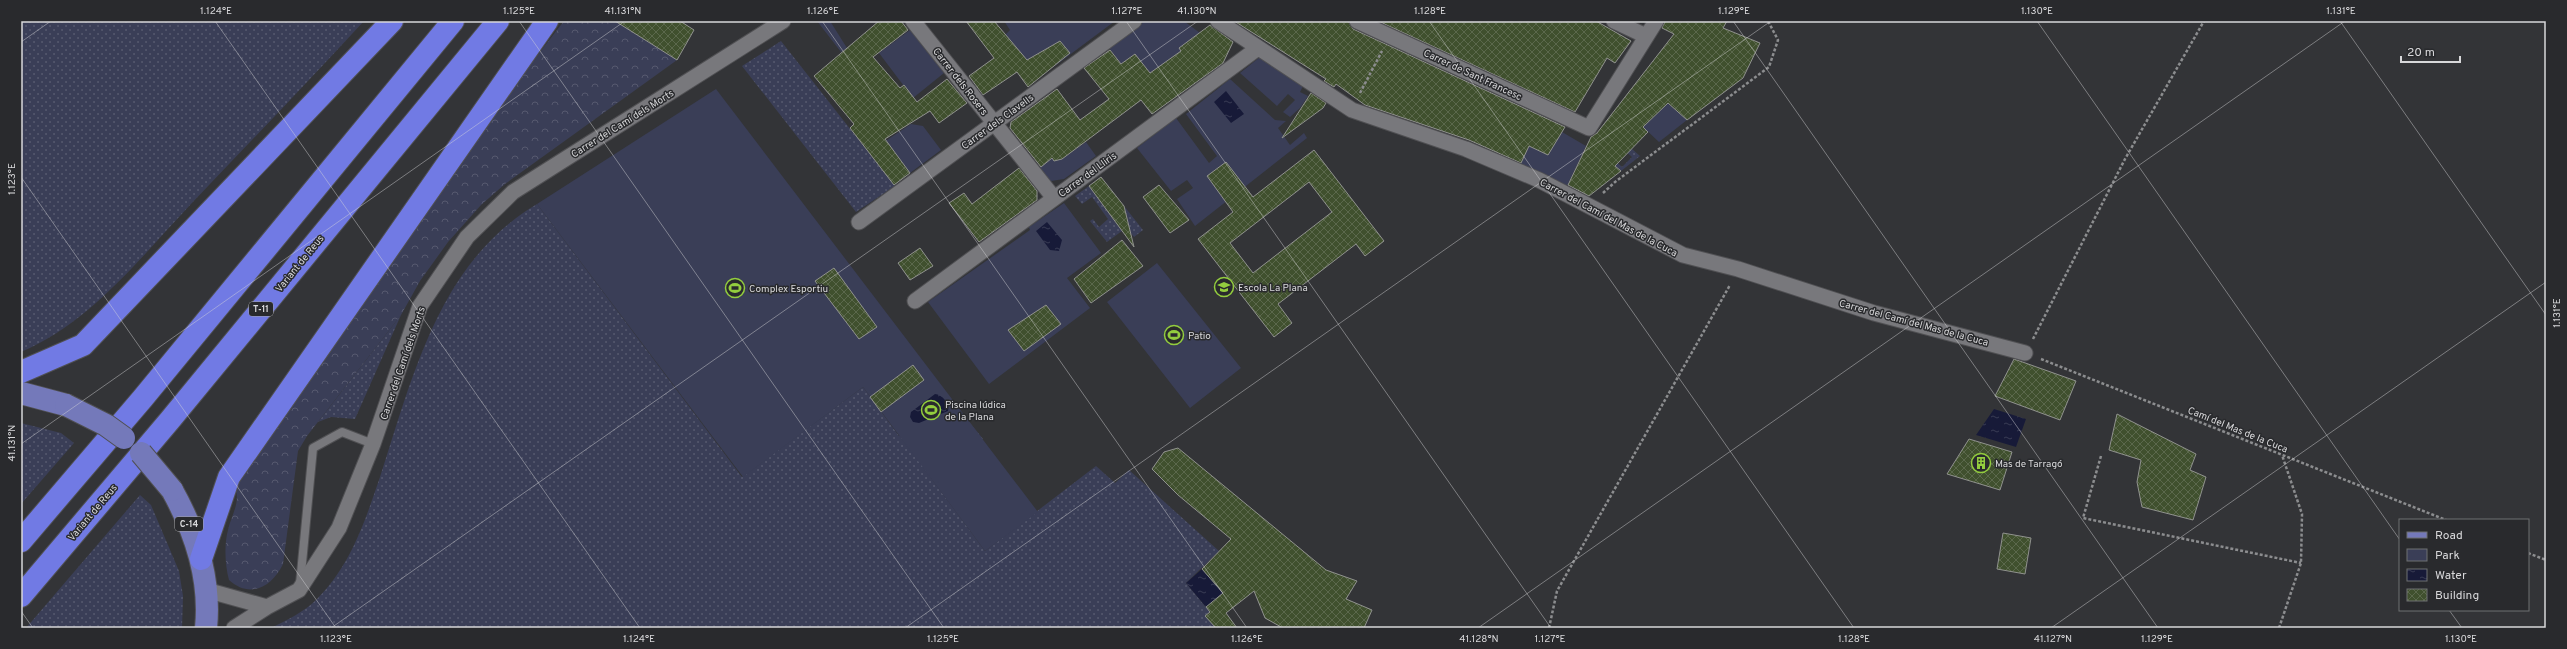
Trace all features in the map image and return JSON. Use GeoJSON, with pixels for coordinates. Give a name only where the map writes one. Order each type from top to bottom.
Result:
{"type":"FeatureCollection","features":[{"type":"Feature","properties":{"kind":"highway"},"geometry":{"type":"LineString","coordinates":[[21,372],[83,345],[392,21]]}},
{"type":"Feature","properties":{"kind":"highway"},"geometry":{"type":"LineString","coordinates":[[21,541],[143,398],[453,21]]}},
{"type":"Feature","properties":{"kind":"highway","name":"Variant de Reus"},"geometry":{"type":"LineString","coordinates":[[21,596],[175,414],[498,21]]}},
{"type":"Feature","properties":{"kind":"highway"},"geometry":{"type":"LineString","coordinates":[[201,559],[229,477],[547,21]]}},
{"type":"Feature","properties":{"kind":"main road","name":"C-14"},"geometry":{"type":"LineString","coordinates":[[21,393],[66,405],[86,414],[124,438],[145,457],[172,490],[189,524],[201,559],[206,590],[206,628]]}},
{"type":"Feature","properties":{"kind":"street","name":"Carrer del Camí dels Morts"},"geometry":{"type":"LineString","coordinates":[[234,628],[267,607],[299,590],[339,528],[373,444],[420,306],[467,237],[513,192],[783,21]]}},
{"type":"Feature","properties":{"kind":"street","name":"Carrer dels Rosers"},"geometry":{"type":"LineString","coordinates":[[913,21],[1054,198]]}},
{"type":"Feature","properties":{"kind":"street","name":"Carrer dels Clavells"},"geometry":{"type":"LineString","coordinates":[[859,222],[1134,21]]}},
{"type":"Feature","properties":{"kind":"street","name":"Carrer del Camí del Mas de la Cuca"},"geometry":{"type":"LineString","coordinates":[[1218,21],[1352,110],[1466,149],[1594,207],[1683,255],[1738,269],[1874,313],[2025,353]]}},
{"type":"Feature","properties":{"kind":"street","name":"Carrer de Sant Francesc"},"geometry":{"type":"LineString","coordinates":[[1357,21],[1589,128],[1646,36]]}},
{"type":"Feature","properties":{"kind":"street"},"geometry":{"type":"LineString","coordinates":[[1614,21],[1646,36],[1656,21]]}},
{"type":"Feature","properties":{"kind":"street","name":"Carrer del Lliris"},"geometry":{"type":"LineString","coordinates":[[915,301],[1258,48]]}},
{"type":"Feature","properties":{"kind":"street"},"geometry":{"type":"LineString","coordinates":[[206,590],[267,607]]}},
{"type":"Feature","properties":{"kind":"lane"},"geometry":{"type":"LineString","coordinates":[[299,590],[313,448],[342,432],[373,444]]}},
{"type":"Feature","properties":{"kind":"path"},"geometry":{"type":"LineString","coordinates":[[1594,207],[1600,197],[1615,182],[1769,67],[1778,40],[1768,21]]}},
{"type":"Feature","properties":{"kind":"path"},"geometry":{"type":"LineString","coordinates":[[2025,353],[2125,159],[2204,21]]}},
{"type":"Feature","properties":{"kind":"path"},"geometry":{"type":"LineString","coordinates":[[1360,93],[1389,36]]}},
{"type":"Feature","properties":{"kind":"path"},"geometry":{"type":"LineString","coordinates":[[1549,628],[1557,591],[1738,269]]}},
{"type":"Feature","properties":{"kind":"path","name":"Camí del Mas de la Cuca"},"geometry":{"type":"LineString","coordinates":[[2025,353],[2443,519]]}},
{"type":"Feature","properties":{"kind":"path"},"geometry":{"type":"LineString","coordinates":[[2279,628],[2301,563],[2302,514],[2281,455]]}},
{"type":"Feature","properties":{"kind":"path"},"geometry":{"type":"LineString","coordinates":[[2101,456],[2083,518],[2301,563]]}},
{"type":"Feature","properties":{"kind":"path"},"geometry":{"type":"LineString","coordinates":[[2529,553],[2546,560]]}},
{"type":"Feature","properties":{"kind":"green space"},"geometry":{"type":"Polygon","coordinates":[[[21,21],[364,21],[113,287],[70,324],[21,352],[21,21]]]}},
{"type":"Feature","properties":{"kind":"green space"},"geometry":{"type":"Polygon","coordinates":[[[564,21],[615,21],[677,60],[505,184],[481,205],[448,242],[420,281],[401,315],[307,436],[298,451],[283,564],[273,579],[260,588],[245,589],[237,586],[229,580],[226,555],[226,542],[229,525],[235,509],[237,498],[235,488],[402,246],[529,66],[564,21]]]}},
{"type":"Feature","properties":{"kind":"green space"},"geometry":{"type":"Polygon","coordinates":[[[817,21],[830,21],[847,48],[841,52],[817,21]]]}},
{"type":"Feature","properties":{"kind":"green space"},"geometry":{"type":"Polygon","coordinates":[[[1004,21],[1115,21],[1056,65],[1045,52],[1022,64],[1005,35],[1010,30],[1004,21]]]}},
{"type":"Feature","properties":{"kind":"green space"},"geometry":{"type":"Polygon","coordinates":[[[1144,21],[1184,21],[1200,33],[1180,48],[1181,52],[1150,73],[1135,54],[1121,64],[1109,48],[1144,21]]]}},
{"type":"Feature","properties":{"kind":"green space"},"geometry":{"type":"Polygon","coordinates":[[[910,30],[944,73],[913,98],[879,53],[910,30]]]}},
{"type":"Feature","properties":{"kind":"green space"},"geometry":{"type":"Polygon","coordinates":[[[781,41],[895,186],[856,212],[742,66],[781,41]]]}},
{"type":"Feature","properties":{"kind":"green space"},"geometry":{"type":"Polygon","coordinates":[[[1260,57],[1304,84],[1300,92],[1308,96],[1300,108],[1290,117],[1283,112],[1295,100],[1288,94],[1277,106],[1240,73],[1260,57]]]}},
{"type":"Feature","properties":{"kind":"green space"},"geometry":{"type":"Polygon","coordinates":[[[1230,79],[1275,120],[1286,121],[1278,128],[1290,145],[1304,133],[1307,138],[1195,226],[1177,199],[1193,188],[1187,180],[1171,191],[1137,148],[1176,118],[1209,163],[1217,156],[1186,114],[1230,79]]]}},
{"type":"Feature","properties":{"kind":"green space","name":"Complex Esportiu"},"geometry":{"type":"Polygon","coordinates":[[[716,89],[1038,512],[985,551],[863,387],[743,477],[537,204],[716,89]]]}},
{"type":"Feature","properties":{"kind":"green space"},"geometry":{"type":"Polygon","coordinates":[[[1663,99],[1687,120],[1659,142],[1643,127],[1660,111],[1663,99]]]}},
{"type":"Feature","properties":{"kind":"green space"},"geometry":{"type":"Polygon","coordinates":[[[911,124],[923,126],[941,150],[910,173],[894,151],[885,156],[878,146],[911,124]]]}},
{"type":"Feature","properties":{"kind":"green space"},"geometry":{"type":"Polygon","coordinates":[[[1562,132],[1586,146],[1567,186],[1520,165],[1529,146],[1548,155],[1562,132]]]}},
{"type":"Feature","properties":{"kind":"green space"},"geometry":{"type":"Polygon","coordinates":[[[1086,142],[1096,156],[1064,179],[1051,181],[1038,168],[1052,158],[1059,157],[1062,159],[1086,142]]]}},
{"type":"Feature","properties":{"kind":"green space"},"geometry":{"type":"Polygon","coordinates":[[[1620,146],[1632,149],[1640,156],[1621,171],[1608,160],[1611,157],[1622,167],[1632,157],[1620,146]]]}},
{"type":"Feature","properties":{"kind":"green space"},"geometry":{"type":"Polygon","coordinates":[[[1089,186],[1118,226],[1128,220],[1124,206],[1143,230],[1134,237],[1126,228],[1107,242],[1090,221],[1093,219],[1099,227],[1108,219],[1092,197],[1082,204],[1075,196],[1089,186]]]}},
{"type":"Feature","properties":{"kind":"green space"},"geometry":{"type":"Polygon","coordinates":[[[1064,203],[1101,253],[1067,278],[1090,308],[989,384],[928,302],[1030,230],[1029,227],[1064,203]]]}},
{"type":"Feature","properties":{"kind":"green space"},"geometry":{"type":"Polygon","coordinates":[[[537,204],[742,477],[863,387],[899,436],[963,414],[983,439],[931,478],[985,551],[1096,466],[1115,483],[1129,470],[1219,551],[1186,583],[1210,612],[1205,616],[1216,628],[271,628],[312,604],[329,586],[339,572],[356,542],[369,510],[418,362],[434,324],[453,289],[476,257],[503,228],[537,204]]]}},
{"type":"Feature","properties":{"kind":"green space","name":"Patio"},"geometry":{"type":"Polygon","coordinates":[[[1157,263],[1241,368],[1190,408],[1107,302],[1157,263]]]}},
{"type":"Feature","properties":{"kind":"green space"},"geometry":{"type":"Polygon","coordinates":[[[401,315],[355,419],[331,417],[318,422],[401,315]]]}},
{"type":"Feature","properties":{"kind":"green space"},"geometry":{"type":"Polygon","coordinates":[[[21,423],[61,433],[74,443],[21,504],[21,423]]]}},
{"type":"Feature","properties":{"kind":"green space"},"geometry":{"type":"Polygon","coordinates":[[[140,495],[151,505],[179,571],[183,596],[182,628],[26,628],[140,495]]]}},
{"type":"Feature","properties":{"kind":"water"},"geometry":{"type":"Polygon","coordinates":[[[1226,91],[1244,114],[1231,123],[1214,102],[1226,91]]]}},
{"type":"Feature","properties":{"kind":"water"},"geometry":{"type":"Polygon","coordinates":[[[1047,222],[1062,240],[1059,251],[1050,250],[1036,231],[1047,222]]]}},
{"type":"Feature","properties":{"kind":"water","name":"Piscina lúdica de la Plana"},"geometry":{"type":"Polygon","coordinates":[[[935,394],[941,396],[945,400],[948,406],[948,411],[919,423],[913,422],[910,417],[911,412],[935,394]]]}},
{"type":"Feature","properties":{"kind":"water"},"geometry":{"type":"Polygon","coordinates":[[[1994,409],[2026,419],[2016,447],[1976,435],[1994,409]]]}},
{"type":"Feature","properties":{"kind":"water"},"geometry":{"type":"Polygon","coordinates":[[[1202,569],[1223,593],[1206,607],[1186,583],[1202,569]]]}},
{"type":"Feature","properties":{"kind":"building"},"geometry":{"type":"Polygon","coordinates":[[[615,21],[680,21],[694,30],[677,60],[615,21]]]}},
{"type":"Feature","properties":{"kind":"building"},"geometry":{"type":"Polygon","coordinates":[[[879,21],[901,21],[908,30],[873,57],[900,88],[904,85],[917,102],[947,79],[967,103],[939,123],[930,111],[885,139],[910,173],[894,185],[850,128],[854,124],[814,76],[879,21]]]}},
{"type":"Feature","properties":{"kind":"building"},"geometry":{"type":"Polygon","coordinates":[[[966,21],[994,21],[1027,60],[1060,41],[1070,53],[1028,87],[1017,72],[983,95],[969,76],[994,58],[966,21]]]}},
{"type":"Feature","properties":{"kind":"building"},"geometry":{"type":"Polygon","coordinates":[[[1234,21],[1348,21],[1353,29],[1565,127],[1548,155],[1529,146],[1521,163],[1469,140],[1365,105],[1336,84],[1334,87],[1324,81],[1326,79],[1234,21]]]}},
{"type":"Feature","properties":{"kind":"building"},"geometry":{"type":"Polygon","coordinates":[[[1378,21],[1596,21],[1631,41],[1615,63],[1607,58],[1575,112],[1378,21]]]}},
{"type":"Feature","properties":{"kind":"building"},"geometry":{"type":"Polygon","coordinates":[[[1665,21],[1727,21],[1723,28],[1760,43],[1743,78],[1687,120],[1668,103],[1643,127],[1648,132],[1615,166],[1621,171],[1589,196],[1568,185],[1591,137],[1597,133],[1674,34],[1662,28],[1665,21]]]}},
{"type":"Feature","properties":{"kind":"building"},"geometry":{"type":"Polygon","coordinates":[[[1210,25],[1233,42],[1223,63],[1152,114],[1141,100],[1062,159],[1054,161],[1052,158],[1041,167],[1010,128],[1011,122],[1057,89],[1080,120],[1109,99],[1084,68],[1110,50],[1121,64],[1135,54],[1150,73],[1181,51],[1179,48],[1210,25]]]}},
{"type":"Feature","properties":{"kind":"building"},"geometry":{"type":"Polygon","coordinates":[[[1311,93],[1326,103],[1323,108],[1282,138],[1311,93]]]}},
{"type":"Feature","properties":{"kind":"building"},"geometry":{"type":"Polygon","coordinates":[[[1314,150],[1384,241],[1365,256],[1356,244],[1278,304],[1292,323],[1274,337],[1198,239],[1233,212],[1207,176],[1226,162],[1253,197],[1314,150]],[[1309,182],[1230,243],[1253,273],[1332,212],[1309,182]]]}},
{"type":"Feature","properties":{"kind":"building"},"geometry":{"type":"Polygon","coordinates":[[[1019,168],[1037,191],[1037,200],[979,242],[949,203],[964,193],[972,204],[1019,168]]]}},
{"type":"Feature","properties":{"kind":"building"},"geometry":{"type":"Polygon","coordinates":[[[1101,177],[1124,206],[1134,247],[1089,186],[1101,177]]]}},
{"type":"Feature","properties":{"kind":"building"},"geometry":{"type":"Polygon","coordinates":[[[1159,185],[1189,220],[1170,233],[1143,197],[1159,185]]]}},
{"type":"Feature","properties":{"kind":"building"},"geometry":{"type":"Polygon","coordinates":[[[1122,240],[1143,266],[1091,303],[1074,279],[1122,240]]]}},
{"type":"Feature","properties":{"kind":"building"},"geometry":{"type":"Polygon","coordinates":[[[920,248],[933,266],[910,280],[898,263],[920,248]]]}},
{"type":"Feature","properties":{"kind":"building"},"geometry":{"type":"Polygon","coordinates":[[[834,268],[877,327],[859,339],[815,281],[834,268]]]}},
{"type":"Feature","properties":{"kind":"building"},"geometry":{"type":"Polygon","coordinates":[[[1046,305],[1061,324],[1024,351],[1008,330],[1046,305]]]}},
{"type":"Feature","properties":{"kind":"building"},"geometry":{"type":"Polygon","coordinates":[[[2014,359],[2076,381],[2060,420],[1995,396],[2014,359]]]}},
{"type":"Feature","properties":{"kind":"building"},"geometry":{"type":"Polygon","coordinates":[[[913,365],[924,380],[881,412],[870,397],[913,365]]]}},
{"type":"Feature","properties":{"kind":"building"},"geometry":{"type":"Polygon","coordinates":[[[2117,414],[2196,454],[2190,470],[2206,477],[2193,520],[2142,507],[2137,482],[2141,460],[2109,450],[2117,414]]]}},
{"type":"Feature","properties":{"kind":"building","name":"Mas de Tarragó"},"geometry":{"type":"Polygon","coordinates":[[[1969,439],[2012,452],[2000,490],[1947,474],[1969,439]]]}},
{"type":"Feature","properties":{"kind":"building"},"geometry":{"type":"Polygon","coordinates":[[[1178,448],[1326,570],[1357,581],[1346,599],[1372,610],[1364,628],[1283,628],[1265,618],[1254,591],[1226,613],[1237,628],[1216,628],[1205,616],[1210,612],[1206,607],[1223,593],[1202,569],[1231,539],[1178,495],[1152,469],[1164,452],[1178,448]]]}},
{"type":"Feature","properties":{"kind":"building"},"geometry":{"type":"Polygon","coordinates":[[[2003,533],[2031,538],[2025,574],[1997,569],[2003,533]]]}},
{"type":"Feature","properties":{"kind":"place","name":"Escola La Plana"},"geometry":{"type":"Point","coordinates":[1224,287]}},
{"type":"Feature","properties":{"kind":"place","name":"Complex Esportiu"},"geometry":{"type":"Point","coordinates":[735,288]}},
{"type":"Feature","properties":{"kind":"place","name":"Patio"},"geometry":{"type":"Point","coordinates":[1174,335]}},
{"type":"Feature","properties":{"kind":"place","name":"Piscina lúdica de la Plana"},"geometry":{"type":"Point","coordinates":[931,410]}},
{"type":"Feature","properties":{"kind":"place","name":"Mas de Tarragó"},"geometry":{"type":"Point","coordinates":[1981,463]}}]}
